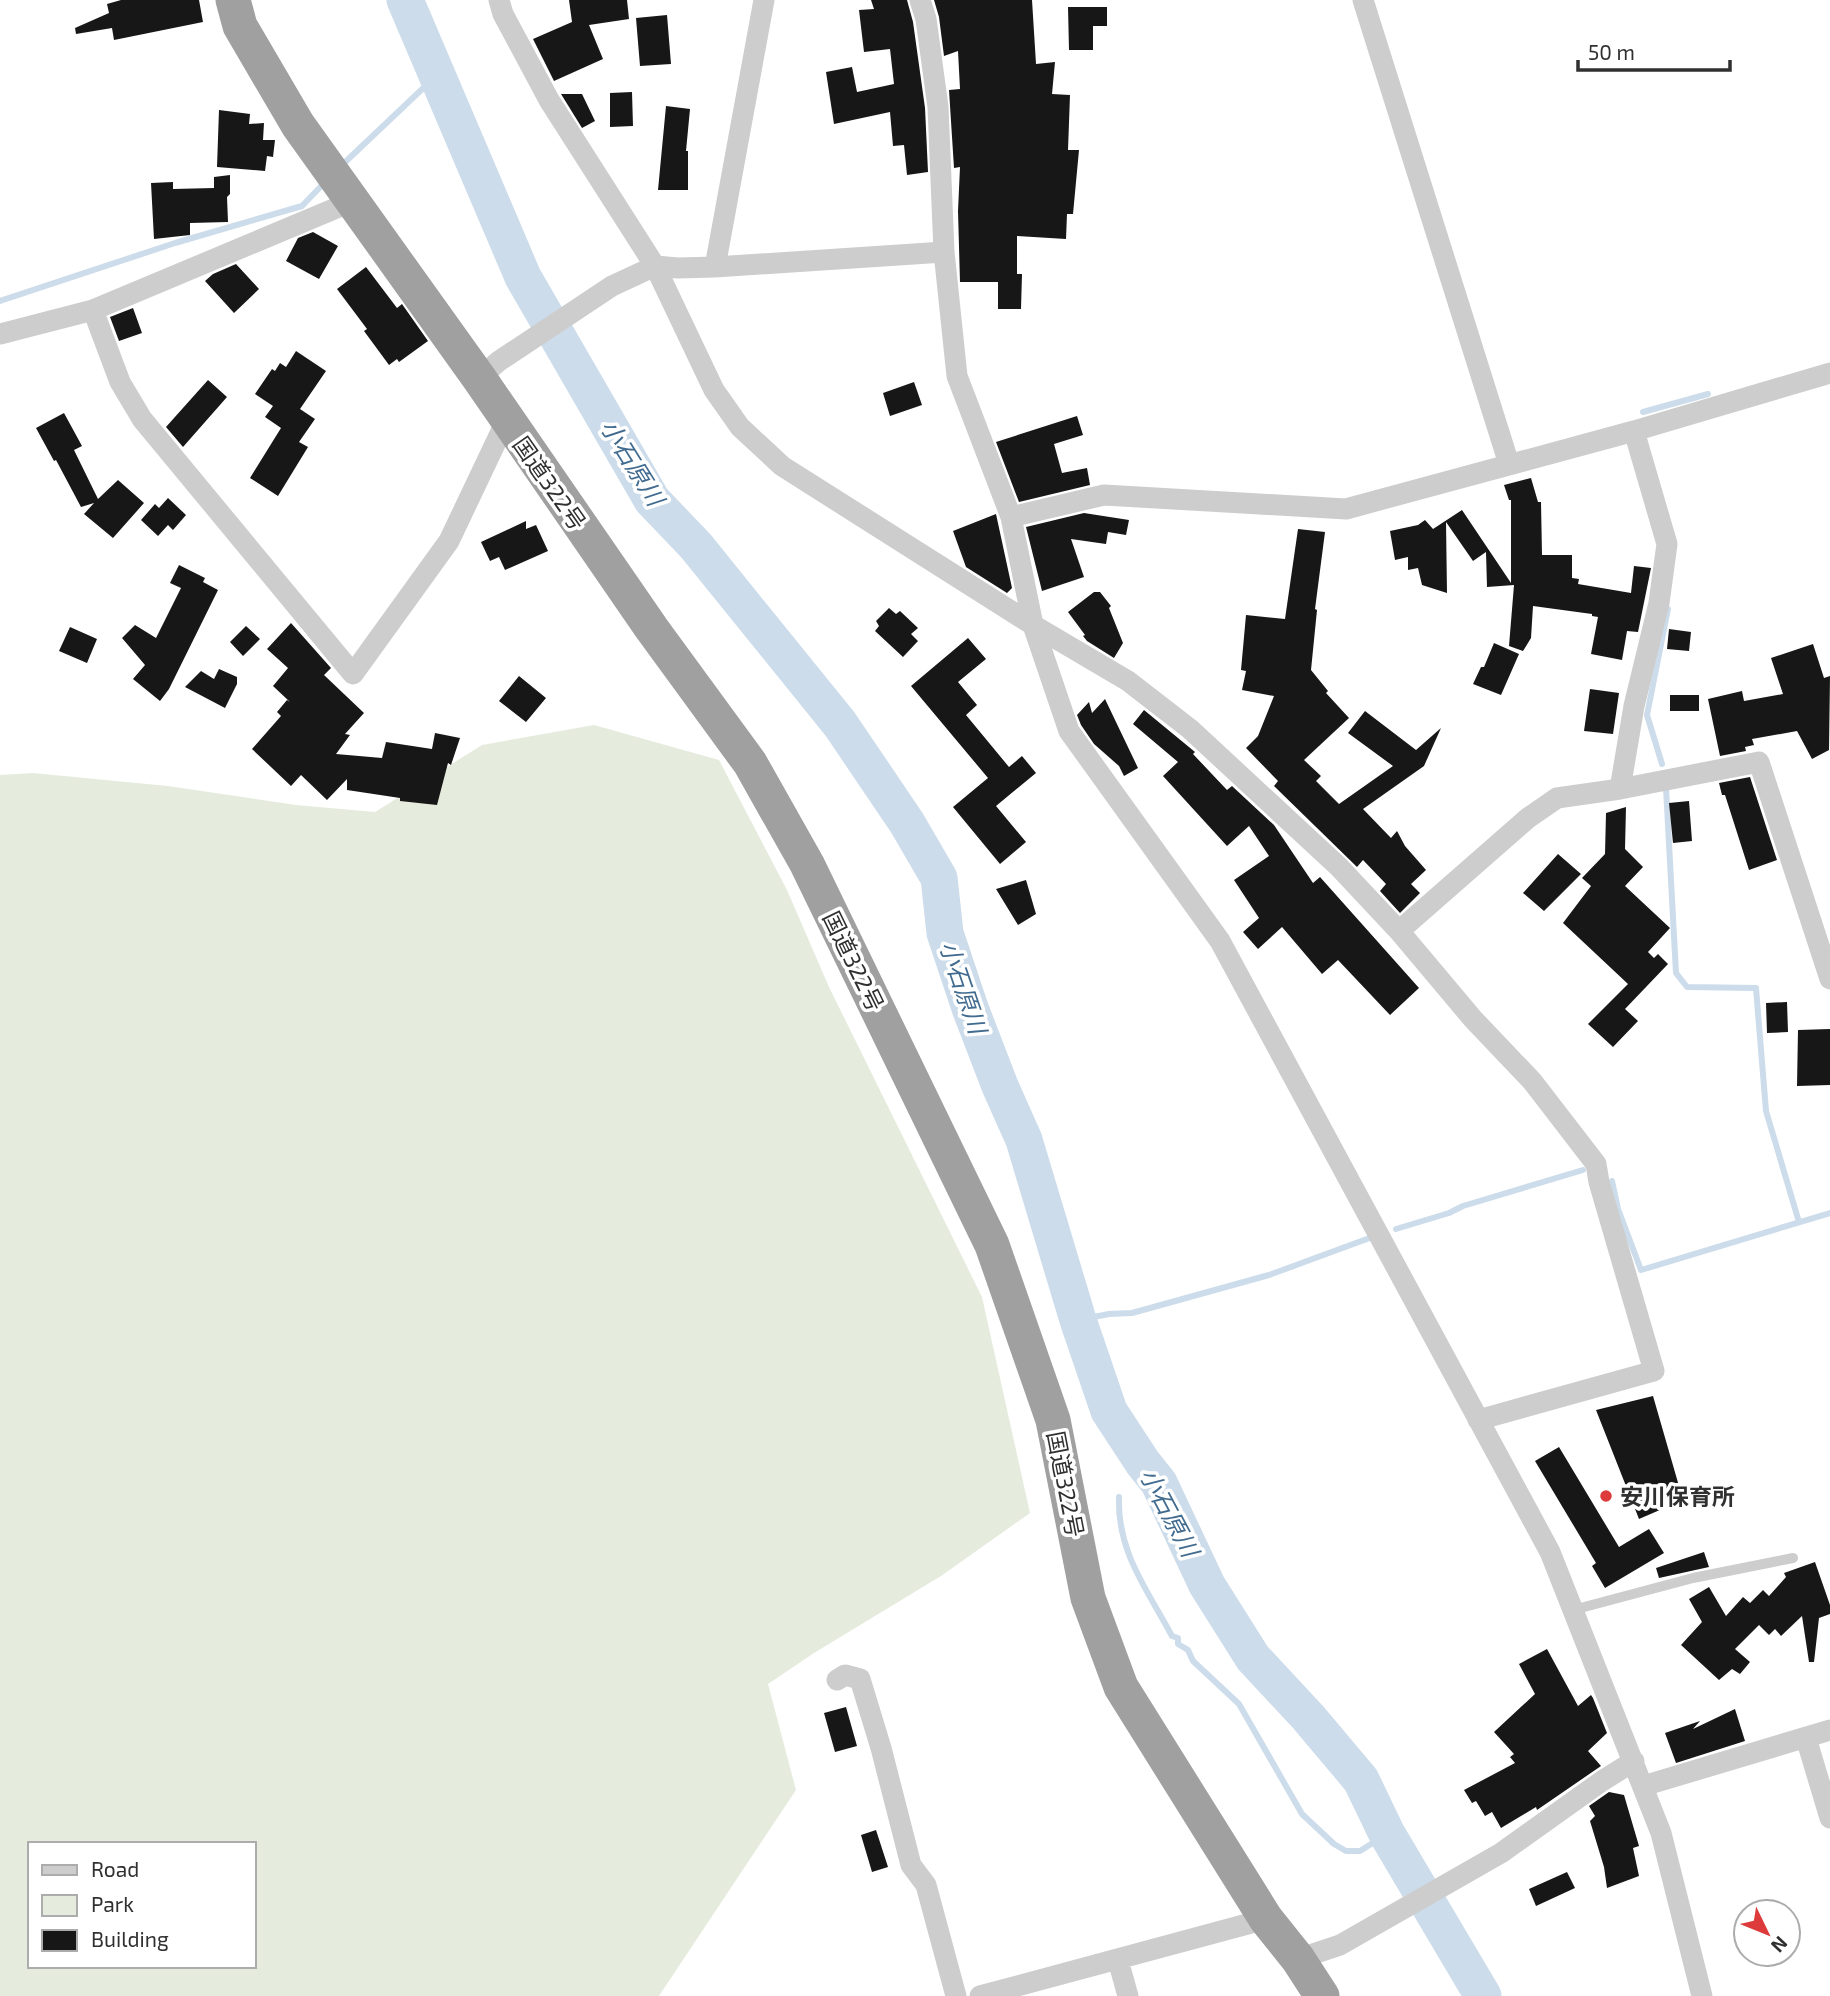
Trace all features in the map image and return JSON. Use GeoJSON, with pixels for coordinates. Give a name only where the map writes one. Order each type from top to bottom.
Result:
{"type":"FeatureCollection","features":[{"type":"Feature","properties":{"kind":"highway","name":"国道322号"},"geometry":{"type":"LineString","coordinates":[[233,0],[240,26],[298,125],[347,194],[489,370],[506,421],[750,763],[807,864],[992,1245],[1053,1420],[1088,1598],[1121,1687],[1266,1919],[1298,1959],[1322,1996]]}},
{"type":"Feature","properties":{"kind":"street"},"geometry":{"type":"LineString","coordinates":[[499,0],[503,14],[549,100],[654,267],[714,390],[740,427],[782,466],[1033,625],[1128,681],[1190,729],[1339,867],[1399,931],[1473,1018],[1532,1081],[1596,1164],[1654,1371],[1478,1420]]}},
{"type":"Feature","properties":{"kind":"street"},"geometry":{"type":"LineString","coordinates":[[715,267],[764,0]]}},
{"type":"Feature","properties":{"kind":"street"},"geometry":{"type":"LineString","coordinates":[[920,0],[926,19],[939,107],[944,252],[957,376],[1011,517],[1033,625],[1069,731],[1220,940],[1550,1552],[1661,1833],[1702,1996]]}},
{"type":"Feature","properties":{"kind":"street"},"geometry":{"type":"LineString","coordinates":[[1363,0],[1509,464]]}},
{"type":"Feature","properties":{"kind":"street"},"geometry":{"type":"LineString","coordinates":[[0,334],[93,310],[347,194]]}},
{"type":"Feature","properties":{"kind":"street"},"geometry":{"type":"LineString","coordinates":[[489,370],[612,286],[654,267],[715,267],[944,252]]}},
{"type":"Feature","properties":{"kind":"street"},"geometry":{"type":"LineString","coordinates":[[93,310],[120,382],[142,419],[353,674],[449,541],[506,421]]}},
{"type":"Feature","properties":{"kind":"street"},"geometry":{"type":"LineString","coordinates":[[1011,517],[1104,495],[1346,509],[1634,431],[1830,373]]}},
{"type":"Feature","properties":{"kind":"street"},"geometry":{"type":"LineString","coordinates":[[1620,789],[1634,706],[1659,603],[1667,544],[1634,431]]}},
{"type":"Feature","properties":{"kind":"street"},"geometry":{"type":"LineString","coordinates":[[1399,931],[1528,818],[1557,798],[1620,789],[1759,762],[1830,979]]}},
{"type":"Feature","properties":{"kind":"street"},"geometry":{"type":"LineString","coordinates":[[837,1680],[845,1675],[860,1679],[911,1865],[926,1885],[956,1996]]}},
{"type":"Feature","properties":{"kind":"street"},"geometry":{"type":"LineString","coordinates":[[1643,1786],[1830,1730]]}},
{"type":"Feature","properties":{"kind":"street"},"geometry":{"type":"LineString","coordinates":[[1806,1738],[1830,1818]]}},
{"type":"Feature","properties":{"kind":"street"},"geometry":{"type":"LineString","coordinates":[[1298,1959],[1340,1945],[1501,1853],[1634,1761]]}},
{"type":"Feature","properties":{"kind":"street"},"geometry":{"type":"LineString","coordinates":[[980,1996],[1266,1919]]}},
{"type":"Feature","properties":{"kind":"street"},"geometry":{"type":"LineString","coordinates":[[1118,1960],[1128,1996]]}},
{"type":"Feature","properties":{"kind":"lane"},"geometry":{"type":"LineString","coordinates":[[1573,1610],[1693,1578],[1793,1558]]}},
{"type":"Feature","properties":{"kind":"green space"},"geometry":{"type":"Polygon","coordinates":[[[594,725],[719,760],[787,890],[829,987],[982,1297],[1030,1513],[941,1576],[768,1684],[796,1790],[659,1996],[0,1996],[0,775],[33,773],[168,786],[296,805],[375,812],[482,745],[594,725]]]}},
{"type":"Feature","properties":{"kind":"building"},"geometry":{"type":"Polygon","coordinates":[[[121,0],[199,0],[203,22],[114,40],[112,28],[76,34],[75,28],[109,13],[107,4],[121,0]]]}},
{"type":"Feature","properties":{"kind":"building"},"geometry":{"type":"Polygon","coordinates":[[[569,0],[627,0],[629,19],[589,25],[603,59],[554,81],[533,39],[572,22],[569,0]]]}},
{"type":"Feature","properties":{"kind":"building"},"geometry":{"type":"Polygon","coordinates":[[[871,0],[907,0],[913,22],[925,108],[928,172],[907,175],[904,145],[893,146],[890,112],[834,124],[826,72],[852,67],[857,92],[894,84],[890,49],[864,52],[859,10],[874,9],[871,0]]]}},
{"type":"Feature","properties":{"kind":"building"},"geometry":{"type":"Polygon","coordinates":[[[934,0],[1032,0],[1036,64],[1055,62],[1052,94],[1070,95],[1068,150],[1079,150],[1073,214],[1067,214],[1066,239],[1017,236],[1017,274],[1022,274],[1021,309],[998,309],[998,282],[960,282],[960,167],[954,168],[949,90],[960,89],[958,51],[944,56],[934,0]]]}},
{"type":"Feature","properties":{"kind":"building"},"geometry":{"type":"Polygon","coordinates":[[[1068,7],[1107,7],[1107,26],[1093,26],[1093,50],[1069,50],[1068,7]]]}},
{"type":"Feature","properties":{"kind":"building"},"geometry":{"type":"Polygon","coordinates":[[[667,15],[671,64],[640,66],[636,18],[667,15]]]}},
{"type":"Feature","properties":{"kind":"building"},"geometry":{"type":"Polygon","coordinates":[[[632,92],[633,126],[610,127],[610,93],[632,92]]]}},
{"type":"Feature","properties":{"kind":"building"},"geometry":{"type":"Polygon","coordinates":[[[561,94],[582,94],[595,121],[582,128],[561,94]]]}},
{"type":"Feature","properties":{"kind":"building"},"geometry":{"type":"Polygon","coordinates":[[[666,106],[690,109],[686,151],[688,190],[658,190],[666,106]]]}},
{"type":"Feature","properties":{"kind":"building"},"geometry":{"type":"Polygon","coordinates":[[[219,110],[250,114],[249,124],[264,123],[263,140],[275,140],[273,157],[267,156],[265,171],[217,167],[219,110]]]}},
{"type":"Feature","properties":{"kind":"building"},"geometry":{"type":"Polygon","coordinates":[[[230,175],[228,222],[190,223],[190,235],[154,239],[151,183],[173,182],[173,189],[214,188],[214,177],[230,175]]]}},
{"type":"Feature","properties":{"kind":"building"},"geometry":{"type":"Polygon","coordinates":[[[313,232],[338,246],[319,279],[286,261],[298,238],[313,232]]]}},
{"type":"Feature","properties":{"kind":"building"},"geometry":{"type":"Polygon","coordinates":[[[236,264],[259,289],[234,313],[205,281],[213,274],[236,264]]]}},
{"type":"Feature","properties":{"kind":"building"},"geometry":{"type":"Polygon","coordinates":[[[366,267],[397,308],[402,304],[428,341],[399,362],[397,359],[389,365],[364,331],[367,329],[337,289],[366,267]]]}},
{"type":"Feature","properties":{"kind":"building"},"geometry":{"type":"Polygon","coordinates":[[[133,308],[142,333],[119,341],[110,317],[133,308]]]}},
{"type":"Feature","properties":{"kind":"building"},"geometry":{"type":"Polygon","coordinates":[[[296,351],[326,371],[300,409],[315,419],[299,442],[308,447],[278,496],[250,478],[281,428],[265,417],[273,406],[255,394],[272,369],[275,371],[280,363],[286,367],[296,351]]]}},
{"type":"Feature","properties":{"kind":"building"},"geometry":{"type":"Polygon","coordinates":[[[208,380],[227,397],[183,447],[166,427],[208,380]]]}},
{"type":"Feature","properties":{"kind":"building"},"geometry":{"type":"Polygon","coordinates":[[[914,382],[922,405],[890,416],[883,393],[914,382]]]}},
{"type":"Feature","properties":{"kind":"building"},"geometry":{"type":"Polygon","coordinates":[[[64,413],[82,446],[74,450],[98,499],[118,480],[144,503],[113,538],[84,514],[94,503],[81,507],[36,428],[64,413]]]}},
{"type":"Feature","properties":{"kind":"building"},"geometry":{"type":"Polygon","coordinates":[[[1077,416],[1083,435],[1054,444],[1062,473],[1087,468],[1090,485],[1019,502],[996,442],[1077,416]]]}},
{"type":"Feature","properties":{"kind":"building"},"geometry":{"type":"Polygon","coordinates":[[[1531,478],[1538,502],[1541,502],[1542,555],[1572,555],[1572,578],[1579,579],[1578,584],[1631,593],[1634,566],[1651,568],[1638,632],[1627,631],[1622,660],[1591,654],[1598,617],[1533,606],[1531,638],[1523,651],[1509,646],[1514,585],[1487,587],[1486,552],[1473,561],[1446,522],[1447,593],[1422,585],[1418,568],[1408,570],[1408,557],[1395,560],[1390,531],[1418,525],[1425,520],[1433,529],[1462,510],[1511,583],[1511,500],[1504,485],[1531,478]]]}},
{"type":"Feature","properties":{"kind":"building"},"geometry":{"type":"Polygon","coordinates":[[[168,498],[186,515],[173,530],[168,525],[158,536],[141,520],[155,504],[159,508],[168,498]]]}},
{"type":"Feature","properties":{"kind":"building"},"geometry":{"type":"Polygon","coordinates":[[[1084,513],[1129,520],[1126,535],[1108,532],[1106,544],[1071,539],[1084,577],[1042,591],[1026,527],[1084,513]]]}},
{"type":"Feature","properties":{"kind":"building"},"geometry":{"type":"Polygon","coordinates":[[[996,514],[1012,588],[1007,593],[966,567],[953,531],[996,514]]]}},
{"type":"Feature","properties":{"kind":"building"},"geometry":{"type":"Polygon","coordinates":[[[526,521],[526,529],[536,525],[548,551],[505,570],[499,557],[490,561],[481,542],[526,521]]]}},
{"type":"Feature","properties":{"kind":"building"},"geometry":{"type":"Polygon","coordinates":[[[1298,529],[1325,532],[1315,609],[1311,670],[1328,691],[1326,693],[1349,718],[1304,760],[1321,776],[1316,781],[1339,804],[1393,766],[1348,733],[1365,711],[1416,750],[1441,728],[1424,766],[1363,809],[1391,838],[1397,831],[1405,846],[1426,870],[1411,884],[1420,893],[1400,913],[1380,891],[1386,884],[1363,860],[1357,867],[1274,786],[1278,781],[1246,748],[1258,736],[1274,696],[1242,690],[1246,671],[1241,670],[1246,615],[1285,619],[1298,529]]]}},
{"type":"Feature","properties":{"kind":"building"},"geometry":{"type":"Polygon","coordinates":[[[179,565],[205,578],[203,582],[218,590],[169,689],[160,701],[133,679],[145,665],[122,638],[135,625],[156,638],[181,588],[170,583],[179,565]]]}},
{"type":"Feature","properties":{"kind":"building"},"geometry":{"type":"Polygon","coordinates":[[[1094,592],[1100,592],[1111,606],[1109,608],[1123,643],[1114,658],[1087,641],[1068,612],[1094,592]]]}},
{"type":"Feature","properties":{"kind":"building"},"geometry":{"type":"Polygon","coordinates":[[[889,608],[896,614],[900,611],[918,628],[911,634],[918,641],[903,657],[875,631],[879,626],[876,621],[889,608]]]}},
{"type":"Feature","properties":{"kind":"building"},"geometry":{"type":"Polygon","coordinates":[[[291,623],[331,668],[324,675],[364,713],[345,734],[350,735],[336,754],[382,758],[386,742],[432,749],[435,733],[460,738],[451,765],[448,763],[437,805],[400,801],[400,798],[347,790],[347,779],[327,800],[301,775],[291,786],[252,749],[281,716],[277,712],[287,700],[290,702],[273,686],[288,668],[267,649],[291,623]]]}},
{"type":"Feature","properties":{"kind":"building"},"geometry":{"type":"Polygon","coordinates":[[[246,626],[260,639],[243,656],[230,642],[246,626]]]}},
{"type":"Feature","properties":{"kind":"building"},"geometry":{"type":"Polygon","coordinates":[[[70,627],[97,639],[87,663],[59,651],[70,627]]]}},
{"type":"Feature","properties":{"kind":"building"},"geometry":{"type":"Polygon","coordinates":[[[1669,629],[1691,632],[1689,651],[1667,649],[1669,629]]]}},
{"type":"Feature","properties":{"kind":"building"},"geometry":{"type":"Polygon","coordinates":[[[968,638],[986,659],[958,682],[977,705],[966,715],[1009,767],[1022,756],[1036,773],[996,806],[1026,842],[1000,864],[953,807],[988,778],[911,686],[968,638]]]}},
{"type":"Feature","properties":{"kind":"building"},"geometry":{"type":"Polygon","coordinates":[[[1494,643],[1519,654],[1501,695],[1473,684],[1494,643]]]}},
{"type":"Feature","properties":{"kind":"building"},"geometry":{"type":"Polygon","coordinates":[[[1813,644],[1824,678],[1830,676],[1829,750],[1812,759],[1797,731],[1752,739],[1754,745],[1745,747],[1746,751],[1720,756],[1708,699],[1742,691],[1744,701],[1783,694],[1771,658],[1813,644]]]}},
{"type":"Feature","properties":{"kind":"building"},"geometry":{"type":"Polygon","coordinates":[[[219,669],[237,677],[237,684],[225,708],[185,687],[201,671],[214,679],[219,669]]]}},
{"type":"Feature","properties":{"kind":"building"},"geometry":{"type":"Polygon","coordinates":[[[519,676],[546,698],[526,722],[499,701],[519,676]]]}},
{"type":"Feature","properties":{"kind":"building"},"geometry":{"type":"Polygon","coordinates":[[[1590,689],[1619,693],[1613,734],[1584,731],[1590,689]]]}},
{"type":"Feature","properties":{"kind":"building"},"geometry":{"type":"Polygon","coordinates":[[[1670,695],[1699,695],[1699,711],[1670,711],[1670,695]]]}},
{"type":"Feature","properties":{"kind":"building"},"geometry":{"type":"Polygon","coordinates":[[[1105,699],[1138,768],[1124,776],[1119,766],[1094,744],[1077,715],[1089,702],[1092,713],[1105,699]]]}},
{"type":"Feature","properties":{"kind":"building"},"geometry":{"type":"Polygon","coordinates":[[[1144,710],[1195,752],[1193,754],[1227,790],[1232,786],[1274,825],[1313,883],[1320,877],[1419,988],[1390,1015],[1338,960],[1322,974],[1282,927],[1258,949],[1243,932],[1259,918],[1234,880],[1269,856],[1249,826],[1227,846],[1163,776],[1178,762],[1133,724],[1144,710]]]}},
{"type":"Feature","properties":{"kind":"building"},"geometry":{"type":"Polygon","coordinates":[[[1750,777],[1777,860],[1749,870],[1719,783],[1750,777]]]}},
{"type":"Feature","properties":{"kind":"building"},"geometry":{"type":"Polygon","coordinates":[[[1689,801],[1692,841],[1673,843],[1669,803],[1689,801]]]}},
{"type":"Feature","properties":{"kind":"building"},"geometry":{"type":"Polygon","coordinates":[[[1626,807],[1625,849],[1643,867],[1625,886],[1670,928],[1648,952],[1654,958],[1658,954],[1668,964],[1625,1009],[1638,1021],[1613,1047],[1588,1024],[1628,984],[1563,923],[1591,886],[1582,878],[1605,854],[1606,813],[1626,807]]]}},
{"type":"Feature","properties":{"kind":"building"},"geometry":{"type":"Polygon","coordinates":[[[1558,854],[1581,874],[1544,911],[1523,893],[1558,854]]]}},
{"type":"Feature","properties":{"kind":"building"},"geometry":{"type":"Polygon","coordinates":[[[1026,880],[1036,914],[1018,925],[996,889],[1026,880]]]}},
{"type":"Feature","properties":{"kind":"building"},"geometry":{"type":"Polygon","coordinates":[[[1787,1002],[1788,1032],[1767,1033],[1766,1003],[1787,1002]]]}},
{"type":"Feature","properties":{"kind":"building"},"geometry":{"type":"Polygon","coordinates":[[[1830,1029],[1830,1085],[1797,1086],[1798,1030],[1830,1029]]]}},
{"type":"Feature","properties":{"kind":"building"},"geometry":{"type":"Polygon","coordinates":[[[1653,1396],[1683,1500],[1639,1519],[1596,1410],[1653,1396]]]}},
{"type":"Feature","properties":{"kind":"building"},"geometry":{"type":"Polygon","coordinates":[[[1559,1447],[1619,1547],[1649,1529],[1664,1553],[1605,1588],[1592,1566],[1596,1563],[1535,1461],[1559,1447]]]}},
{"type":"Feature","properties":{"kind":"building"},"geometry":{"type":"Polygon","coordinates":[[[1704,1552],[1709,1567],[1659,1578],[1656,1568],[1704,1552]]]}},
{"type":"Feature","properties":{"kind":"building"},"geometry":{"type":"Polygon","coordinates":[[[1815,1562],[1830,1605],[1830,1614],[1819,1618],[1814,1662],[1809,1662],[1802,1616],[1781,1636],[1775,1629],[1769,1635],[1759,1625],[1735,1649],[1750,1662],[1740,1674],[1732,1669],[1719,1680],[1681,1645],[1702,1622],[1689,1599],[1709,1587],[1726,1616],[1743,1597],[1750,1603],[1763,1590],[1769,1596],[1786,1577],[1784,1573],[1815,1562]]]}},
{"type":"Feature","properties":{"kind":"building"},"geometry":{"type":"Polygon","coordinates":[[[1547,1649],[1578,1706],[1591,1695],[1593,1698],[1607,1733],[1588,1751],[1601,1766],[1537,1810],[1536,1807],[1501,1828],[1492,1812],[1485,1816],[1476,1801],[1472,1803],[1464,1790],[1515,1763],[1510,1757],[1514,1754],[1494,1732],[1535,1694],[1519,1664],[1547,1649]]]}},
{"type":"Feature","properties":{"kind":"building"},"geometry":{"type":"Polygon","coordinates":[[[846,1707],[857,1746],[835,1752],[824,1713],[846,1707]]]}},
{"type":"Feature","properties":{"kind":"building"},"geometry":{"type":"Polygon","coordinates":[[[1735,1709],[1745,1741],[1676,1763],[1665,1733],[1700,1721],[1693,1729],[1735,1709]]]}},
{"type":"Feature","properties":{"kind":"building"},"geometry":{"type":"Polygon","coordinates":[[[1609,1792],[1624,1795],[1639,1846],[1633,1848],[1639,1876],[1607,1888],[1604,1867],[1590,1821],[1595,1816],[1589,1806],[1609,1792]]]}},
{"type":"Feature","properties":{"kind":"building"},"geometry":{"type":"Polygon","coordinates":[[[876,1830],[888,1867],[872,1872],[861,1835],[876,1830]]]}},
{"type":"Feature","properties":{"kind":"building"},"geometry":{"type":"Polygon","coordinates":[[[1567,1872],[1575,1888],[1536,1906],[1529,1889],[1567,1872]]]}},
{"type":"Feature","properties":{"kind":"waterway","name":"小石原川"},"geometry":{"type":"LineString","coordinates":[[405,0],[523,277],[652,500],[696,546],[840,724],[907,823],[939,878],[945,933],[970,1008],[1024,1140],[1078,1320],[1109,1411],[1159,1483],[1207,1585],[1253,1658],[1361,1780],[1387,1834],[1483,1996]]}},
{"type":"Feature","properties":{"kind":"waterway"},"geometry":{"type":"LineString","coordinates":[[341,166],[437,75]]}},
{"type":"Feature","properties":{"kind":"waterway"},"geometry":{"type":"LineString","coordinates":[[0,301],[175,243],[302,206],[326,181]]}},
{"type":"Feature","properties":{"kind":"waterway"},"geometry":{"type":"LineString","coordinates":[[1643,412],[1708,394]]}},
{"type":"Feature","properties":{"kind":"waterway"},"geometry":{"type":"LineString","coordinates":[[1662,764],[1647,715],[1668,609]]}},
{"type":"Feature","properties":{"kind":"waterway"},"geometry":{"type":"LineString","coordinates":[[1666,788],[1676,973],[1687,987],[1756,988],[1766,1111],[1799,1222]]}},
{"type":"Feature","properties":{"kind":"waterway"},"geometry":{"type":"LineString","coordinates":[[1396,1229],[1583,1170]]}},
{"type":"Feature","properties":{"kind":"waterway"},"geometry":{"type":"LineString","coordinates":[[1612,1181],[1618,1209],[1641,1270],[1830,1213]]}},
{"type":"Feature","properties":{"kind":"waterway"},"geometry":{"type":"LineString","coordinates":[[1078,1320],[1132,1313],[1269,1275],[1375,1236]]}},
{"type":"Feature","properties":{"kind":"waterway"},"geometry":{"type":"LineString","coordinates":[[1119,1497],[1120,1517],[1128,1553],[1172,1636],[1178,1638],[1178,1644],[1188,1650],[1193,1661],[1239,1704],[1302,1814],[1334,1844],[1346,1851],[1360,1851],[1387,1834]]}},
{"type":"Feature","properties":{"kind":"place","name":"安川保育所"},"geometry":{"type":"Point","coordinates":[1606,1496]}}]}
